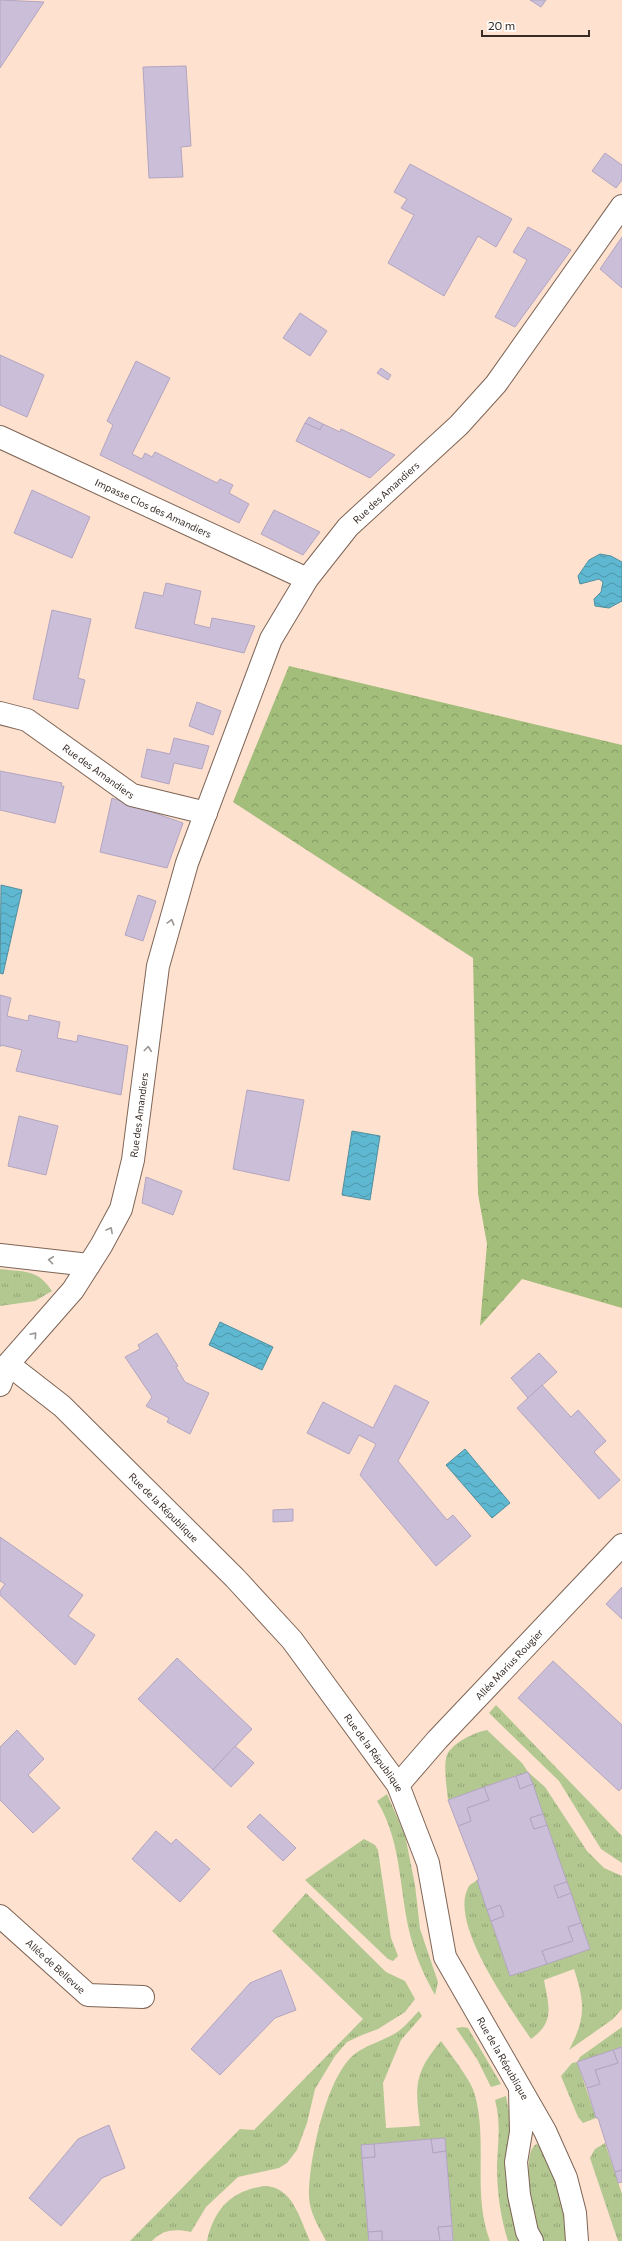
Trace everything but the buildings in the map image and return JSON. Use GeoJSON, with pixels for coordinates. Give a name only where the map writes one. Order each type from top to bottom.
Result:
{"type":"FeatureCollection","features":[{"type":"Feature","properties":{"kind":"street","name":"Rue des Amandiers"},"geometry":{"type":"LineString","coordinates":[[0,1385],[4,1362],[73,1290],[121,1208],[133,1160],[158,966],[187,863],[271,639],[307,579],[348,527],[459,425],[496,384],[622,206]]}},
{"type":"Feature","properties":{"kind":"street","name":"Impasse Clos des Amandiers"},"geometry":{"type":"LineString","coordinates":[[0,438],[307,579]]}},
{"type":"Feature","properties":{"kind":"street","name":"Rue des Amandiers"},"geometry":{"type":"LineString","coordinates":[[0,714],[27,720],[132,795],[206,813]]}},
{"type":"Feature","properties":{"kind":"street"},"geometry":{"type":"LineString","coordinates":[[0,1255],[89,1265]]}},
{"type":"Feature","properties":{"kind":"street","name":"Rue de la République"},"geometry":{"type":"LineString","coordinates":[[4,1362],[62,1406],[235,1578],[287,1634],[398,1785],[428,1863],[445,1957],[546,2131],[566,2178],[575,2212],[577,2241]]}},
{"type":"Feature","properties":{"kind":"street","name":"Allée Marius Rougier"},"geometry":{"type":"LineString","coordinates":[[398,1785],[437,1740],[622,1545]]}},
{"type":"Feature","properties":{"kind":"street","name":"Allée de Bellevue"},"geometry":{"type":"LineString","coordinates":[[0,1916],[88,1995],[143,1997]]}},
{"type":"Feature","properties":{"kind":"street"},"geometry":{"type":"LineString","coordinates":[[519,2083],[521,2132],[517,2169],[519,2194],[527,2232],[532,2241]]}},
{"type":"Feature","properties":{"kind":"green space"},"geometry":{"type":"Polygon","coordinates":[[[289,666],[622,745],[622,1308],[522,1279],[480,1326],[487,1244],[478,1194],[473,958],[233,802],[289,666]]]}},
{"type":"Feature","properties":{"kind":"green space"},"geometry":{"type":"Polygon","coordinates":[[[0,1269],[23,1271],[36,1275],[47,1284],[52,1291],[35,1301],[0,1306],[0,1269]]]}},
{"type":"Feature","properties":{"kind":"green space"},"geometry":{"type":"Polygon","coordinates":[[[496,1705],[622,1836],[622,1863],[601,1849],[559,1781],[489,1713],[496,1705]]]}},
{"type":"Feature","properties":{"kind":"green space"},"geometry":{"type":"Polygon","coordinates":[[[487,1730],[522,1763],[528,1772],[448,1800],[445,1771],[447,1755],[459,1742],[476,1733],[487,1730]]]}},
{"type":"Feature","properties":{"kind":"green space"},"geometry":{"type":"Polygon","coordinates":[[[528,1772],[545,1787],[587,1851],[604,1868],[622,1876],[622,2009],[613,2019],[569,2050],[575,2039],[582,2010],[582,2001],[574,1969],[544,1980],[548,2006],[547,2020],[539,2033],[531,2039],[497,1988],[474,1944],[467,1923],[464,1904],[468,1888],[477,1880],[510,1976],[590,1949],[528,1772]]]}},
{"type":"Feature","properties":{"kind":"green space"},"geometry":{"type":"Polygon","coordinates":[[[387,1794],[405,1835],[415,1885],[420,1929],[438,1982],[435,1995],[422,1970],[413,1945],[408,1927],[400,1871],[392,1835],[386,1818],[377,1801],[387,1794]]]}},
{"type":"Feature","properties":{"kind":"green space"},"geometry":{"type":"Polygon","coordinates":[[[364,1839],[375,1845],[378,1850],[391,1938],[398,1956],[393,1961],[388,1959],[305,1880],[364,1839]]]}},
{"type":"Feature","properties":{"kind":"green space"},"geometry":{"type":"Polygon","coordinates":[[[306,1893],[386,1972],[405,1981],[415,1999],[405,2012],[378,2029],[347,2042],[335,2056],[315,2089],[307,2123],[297,2150],[287,2163],[279,2168],[238,2177],[206,2207],[191,2232],[175,2230],[165,2232],[152,2241],[130,2241],[240,2129],[254,2130],[363,2019],[272,1931],[306,1893]]]}},
{"type":"Feature","properties":{"kind":"green space"},"geometry":{"type":"Polygon","coordinates":[[[419,2011],[422,2016],[401,2040],[383,2083],[386,2128],[420,2126],[417,2100],[418,2080],[426,2062],[441,2041],[470,2082],[475,2095],[479,2113],[482,2205],[490,2241],[453,2241],[445,2138],[361,2145],[369,2241],[326,2241],[313,2214],[309,2202],[309,2196],[312,2162],[316,2141],[328,2098],[345,2064],[356,2053],[397,2032],[404,2027],[419,2011]]]}},
{"type":"Feature","properties":{"kind":"green space"},"geometry":{"type":"Polygon","coordinates":[[[622,2027],[622,2047],[577,2062],[580,2057],[622,2027]]]}},
{"type":"Feature","properties":{"kind":"green space"},"geometry":{"type":"Polygon","coordinates":[[[456,2028],[468,2028],[501,2084],[491,2087],[477,2059],[456,2028]]]}},
{"type":"Feature","properties":{"kind":"green space"},"geometry":{"type":"Polygon","coordinates":[[[577,2062],[596,2118],[583,2123],[578,2117],[561,2076],[572,2063],[577,2062]]]}},
{"type":"Feature","properties":{"kind":"green space"},"geometry":{"type":"Polygon","coordinates":[[[506,2096],[511,2122],[520,2241],[508,2241],[498,2194],[497,2165],[499,2124],[495,2100],[506,2096]]]}},
{"type":"Feature","properties":{"kind":"green space"},"geometry":{"type":"Polygon","coordinates":[[[605,2143],[622,2194],[622,2241],[618,2241],[590,2158],[595,2149],[605,2143]]]}},
{"type":"Feature","properties":{"kind":"green space"},"geometry":{"type":"Polygon","coordinates":[[[537,2144],[544,2153],[555,2176],[562,2203],[567,2241],[542,2241],[538,2233],[529,2190],[528,2174],[529,2160],[532,2150],[537,2144]]]}},
{"type":"Feature","properties":{"kind":"green space"},"geometry":{"type":"Polygon","coordinates":[[[264,2186],[274,2188],[289,2198],[299,2214],[310,2241],[207,2241],[214,2220],[226,2203],[242,2192],[252,2188],[264,2186]]]}},
{"type":"Feature","properties":{"kind":"water"},"geometry":{"type":"Polygon","coordinates":[[[600,554],[611,556],[622,562],[622,601],[609,608],[595,606],[594,599],[601,592],[603,582],[599,579],[580,584],[578,576],[589,560],[600,554]]]}},
{"type":"Feature","properties":{"kind":"water"},"geometry":{"type":"Polygon","coordinates":[[[1,885],[22,890],[3,974],[0,973],[1,885]]]}},
{"type":"Feature","properties":{"kind":"water"},"geometry":{"type":"Polygon","coordinates":[[[352,1131],[380,1136],[370,1200],[342,1195],[352,1131]]]}},
{"type":"Feature","properties":{"kind":"water"},"geometry":{"type":"Polygon","coordinates":[[[220,1322],[273,1347],[262,1370],[209,1345],[220,1322]]]}},
{"type":"Feature","properties":{"kind":"water"},"geometry":{"type":"Polygon","coordinates":[[[465,1449],[510,1503],[492,1518],[446,1465],[465,1449]]]}}]}
